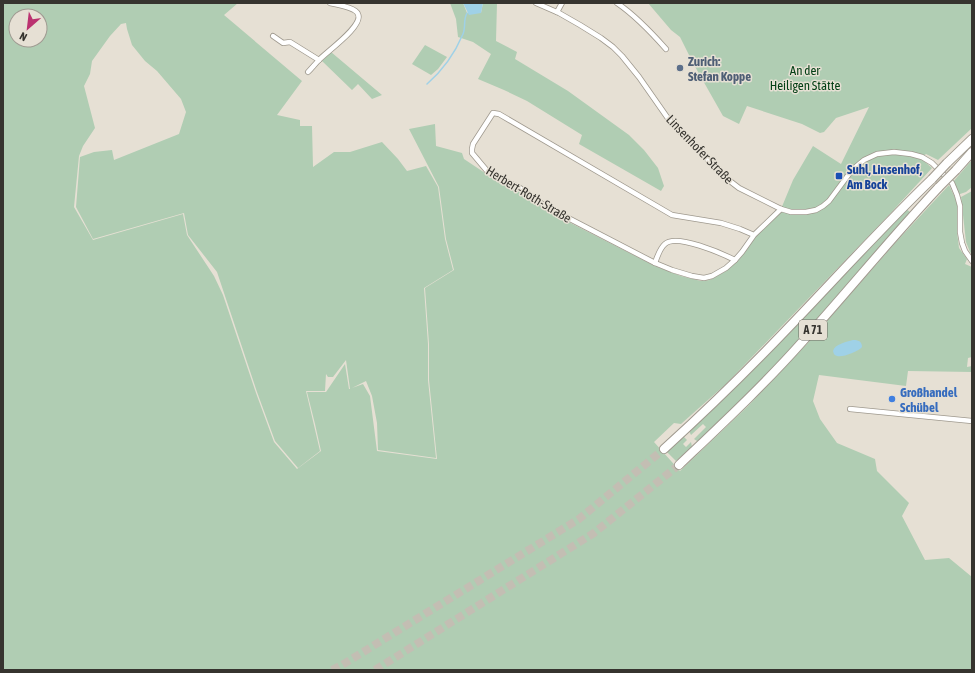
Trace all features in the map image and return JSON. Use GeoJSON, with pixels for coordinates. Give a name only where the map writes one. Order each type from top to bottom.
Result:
{"type":"FeatureCollection","features":[{"type":"Feature","properties":{"kind":"highway","name":"A 71"},"geometry":{"type":"LineString","coordinates":[[664,449],[712,405],[757,360],[865,246],[972,139]]}},
{"type":"Feature","properties":{"kind":"highway","name":"A 71"},"geometry":{"type":"LineString","coordinates":[[679,465],[742,404],[803,341],[906,223],[972,152]]}},
{"type":"Feature","properties":{"kind":"street"},"geometry":{"type":"LineString","coordinates":[[308,72],[348,34],[359,20],[358,13],[346,6],[330,3]]}},
{"type":"Feature","properties":{"kind":"street","name":"Linsenhofer Straße"},"geometry":{"type":"LineString","coordinates":[[536,3],[557,12],[580,25],[613,47],[639,77],[681,134],[726,178],[739,188],[781,209],[791,212],[806,212],[816,210],[823,206],[829,201],[848,174],[864,160],[877,154],[894,152],[922,157],[932,163],[952,183],[960,206],[960,232],[962,243],[965,251],[972,261]]}},
{"type":"Feature","properties":{"kind":"street"},"geometry":{"type":"LineString","coordinates":[[557,12],[562,3]]}},
{"type":"Feature","properties":{"kind":"street"},"geometry":{"type":"LineString","coordinates":[[617,3],[652,33],[666,49]]}},
{"type":"Feature","properties":{"kind":"street"},"geometry":{"type":"LineString","coordinates":[[273,36],[284,43],[290,42],[319,60]]}},
{"type":"Feature","properties":{"kind":"street","name":"Herbert-Roth-Straße"},"geometry":{"type":"LineString","coordinates":[[754,235],[721,223],[672,215],[499,114],[493,113],[473,144],[472,153],[488,172],[494,176],[520,188],[546,206],[654,262],[672,270],[704,278],[712,276],[726,268],[735,260],[754,235],[781,209]]}},
{"type":"Feature","properties":{"kind":"street"},"geometry":{"type":"LineString","coordinates":[[654,262],[666,242],[677,240],[705,247],[735,260]]}},
{"type":"Feature","properties":{"kind":"street"},"geometry":{"type":"LineString","coordinates":[[850,409],[972,421]]}},
{"type":"Feature","properties":{"kind":"green space","name":"An der Heiligen Stätte"},"geometry":{"type":"Polygon","coordinates":[[[3,3],[238,3],[224,15],[302,81],[277,115],[300,120],[300,126],[312,126],[313,167],[334,152],[350,152],[382,142],[407,171],[426,166],[438,187],[445,239],[453,270],[424,288],[428,344],[428,380],[436,458],[378,450],[377,423],[372,396],[366,381],[352,388],[363,384],[370,396],[377,451],[437,459],[429,380],[429,344],[425,288],[454,270],[446,239],[439,187],[409,129],[435,124],[436,146],[462,153],[464,159],[494,179],[522,193],[545,210],[655,266],[681,276],[701,281],[710,280],[726,271],[726,268],[754,235],[781,209],[793,180],[813,146],[841,164],[869,107],[836,118],[824,132],[820,133],[802,124],[747,106],[739,124],[723,116],[680,37],[671,30],[648,3],[972,3],[972,128],[938,160],[926,154],[922,157],[924,161],[932,168],[888,216],[726,384],[681,424],[674,423],[654,442],[680,471],[747,407],[807,344],[896,242],[949,185],[957,202],[957,232],[959,248],[967,259],[965,264],[972,267],[972,357],[968,358],[967,367],[972,366],[972,372],[908,371],[906,386],[819,375],[813,401],[820,419],[837,443],[875,459],[877,471],[909,503],[902,516],[925,560],[949,558],[972,577],[972,670],[3,670],[3,3]],[[126,23],[121,24],[110,36],[92,61],[90,74],[84,86],[95,128],[83,146],[79,156],[74,207],[93,240],[183,214],[187,235],[214,276],[223,295],[274,442],[297,469],[321,451],[307,392],[326,392],[345,364],[350,389],[346,360],[333,377],[328,377],[326,374],[325,391],[306,391],[320,451],[298,468],[275,441],[217,272],[188,235],[184,213],[93,239],[76,207],[80,157],[94,152],[112,150],[114,160],[179,134],[186,112],[181,99],[132,45],[126,23]]]}},
{"type":"Feature","properties":{"kind":"green space"},"geometry":{"type":"Polygon","coordinates":[[[450,3],[463,3],[467,13],[481,13],[483,3],[497,3],[496,41],[517,52],[515,59],[568,91],[629,135],[644,150],[658,168],[664,186],[661,191],[579,144],[582,135],[527,101],[478,79],[491,54],[473,42],[458,37],[456,19],[450,3]]]}},
{"type":"Feature","properties":{"kind":"green space"},"geometry":{"type":"Polygon","coordinates":[[[425,45],[447,57],[438,69],[431,75],[412,64],[425,45]]]}},
{"type":"Feature","properties":{"kind":"green space"},"geometry":{"type":"Polygon","coordinates":[[[331,52],[382,95],[372,99],[358,84],[352,90],[322,61],[331,52]]]}},
{"type":"Feature","properties":{"kind":"green space"},"geometry":{"type":"Polygon","coordinates":[[[972,160],[972,187],[966,192],[957,195],[952,183],[972,160]]]}},
{"type":"Feature","properties":{"kind":"green space"},"geometry":{"type":"Polygon","coordinates":[[[972,191],[972,255],[966,242],[961,197],[972,191]]]}},
{"type":"Feature","properties":{"kind":"green space"},"geometry":{"type":"Polygon","coordinates":[[[906,209],[910,212],[765,376],[699,441],[694,439],[706,427],[703,424],[691,435],[689,431],[906,209]]]}},
{"type":"Feature","properties":{"kind":"green space"},"geometry":{"type":"Polygon","coordinates":[[[683,436],[687,440],[683,444],[686,447],[691,442],[692,447],[676,461],[666,451],[683,436]]]}},
{"type":"Feature","properties":{"kind":"water"},"geometry":{"type":"Polygon","coordinates":[[[463,3],[483,3],[481,13],[469,15],[463,3]]]}},
{"type":"Feature","properties":{"kind":"water"},"geometry":{"type":"Polygon","coordinates":[[[853,340],[859,341],[862,347],[846,355],[836,356],[834,354],[833,351],[836,347],[853,340]]]}},
{"type":"Feature","properties":{"kind":"waterway"},"geometry":{"type":"LineString","coordinates":[[427,84],[443,67],[460,41],[464,31],[467,13]]}},
{"type":"Feature","properties":{"kind":"tunnel"},"geometry":{"type":"LineString","coordinates":[[332,670],[579,519],[664,449]]}},
{"type":"Feature","properties":{"kind":"tunnel"},"geometry":{"type":"LineString","coordinates":[[375,670],[594,533],[679,465]]}},
{"type":"Feature","properties":{"kind":"place","name":"Zurich: Stefan Koppe"},"geometry":{"type":"Point","coordinates":[680,68]}},
{"type":"Feature","properties":{"kind":"place","name":"Suhl, Linsenhof, Am Bock"},"geometry":{"type":"Point","coordinates":[839,176]}},
{"type":"Feature","properties":{"kind":"place","name":"Großhandel Schübel"},"geometry":{"type":"Point","coordinates":[892,399]}}]}
